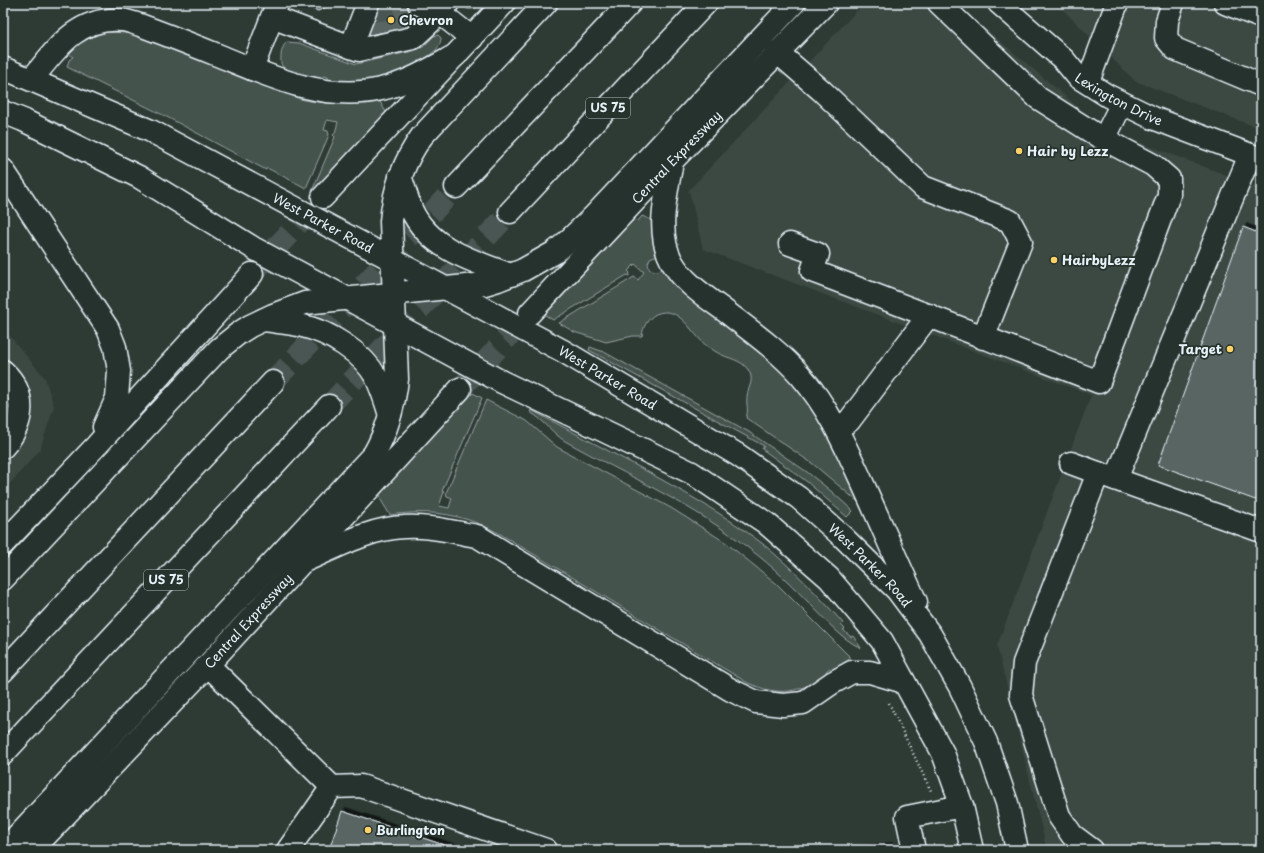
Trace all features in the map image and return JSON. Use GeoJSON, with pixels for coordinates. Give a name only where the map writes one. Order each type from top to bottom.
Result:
{"type":"FeatureCollection","features":[{"type":"Feature","properties":{"kind":"main road"},"geometry":{"type":"LineString","coordinates":[[323,197],[504,3]]}},
{"type":"Feature","properties":{"kind":"main road"},"geometry":{"type":"LineString","coordinates":[[4,850],[370,459],[377,449],[394,403],[397,379],[392,211],[400,176],[414,147],[425,132],[546,3]]}},
{"type":"Feature","properties":{"kind":"main road"},"geometry":{"type":"LineString","coordinates":[[456,186],[630,3]]}},
{"type":"Feature","properties":{"kind":"main road","name":"US 75"},"geometry":{"type":"LineString","coordinates":[[510,212],[706,3]]}},
{"type":"Feature","properties":{"kind":"main road"},"geometry":{"type":"LineString","coordinates":[[3,579],[219,349],[239,333],[262,320],[305,303],[485,284],[523,270],[554,252],[581,229],[794,3]]}},
{"type":"Feature","properties":{"kind":"main road","name":"Central Expressway"},"geometry":{"type":"LineString","coordinates":[[530,313],[672,161],[826,3]]}},
{"type":"Feature","properties":{"kind":"main road"},"geometry":{"type":"LineString","coordinates":[[790,244],[818,254],[812,271],[1099,382],[1169,195],[1169,179],[1153,165],[1104,139],[1038,98],[939,3]]}},
{"type":"Feature","properties":{"kind":"main road","name":"Lexington Drive"},"geometry":{"type":"LineString","coordinates":[[999,3],[1064,60],[1078,77],[1108,96],[1153,118],[1256,157]]}},
{"type":"Feature","properties":{"kind":"main road"},"geometry":{"type":"LineString","coordinates":[[1173,3],[1167,21],[1166,38],[1175,49],[1261,85]]}},
{"type":"Feature","properties":{"kind":"main road"},"geometry":{"type":"LineString","coordinates":[[1225,3],[1261,17]]}},
{"type":"Feature","properties":{"kind":"main road"},"geometry":{"type":"LineString","coordinates":[[419,4],[444,8],[472,38]]}},
{"type":"Feature","properties":{"kind":"main road"},"geometry":{"type":"LineString","coordinates":[[1088,82],[1115,4]]}},
{"type":"Feature","properties":{"kind":"main road"},"geometry":{"type":"LineString","coordinates":[[252,69],[275,10],[359,50],[413,38],[444,8]]}},
{"type":"Feature","properties":{"kind":"main road"},"geometry":{"type":"LineString","coordinates":[[351,47],[368,9]]}},
{"type":"Feature","properties":{"kind":"main road"},"geometry":{"type":"LineString","coordinates":[[32,79],[65,40],[73,33],[92,25],[113,20],[124,20],[140,25],[289,83],[321,91],[351,93],[381,89],[412,78],[456,55]]}},
{"type":"Feature","properties":{"kind":"main road"},"geometry":{"type":"LineString","coordinates":[[777,52],[821,90],[923,187],[1010,220],[1021,242],[983,338]]}},
{"type":"Feature","properties":{"kind":"main road","name":"West Parker Road"},"geometry":{"type":"LineString","coordinates":[[3,68],[32,79],[151,132],[563,351],[738,455],[799,498],[844,538],[897,590],[930,634],[960,686],[986,742],[1007,803],[1017,850]]}},
{"type":"Feature","properties":{"kind":"main road"},"geometry":{"type":"LineString","coordinates":[[1104,139],[1122,103]]}},
{"type":"Feature","properties":{"kind":"main road"},"geometry":{"type":"LineString","coordinates":[[3,112],[23,120],[139,177],[255,249],[502,382],[692,473],[766,523],[828,578],[882,641],[943,753],[962,806],[972,850]]}},
{"type":"Feature","properties":{"kind":"main road"},"geometry":{"type":"LineString","coordinates":[[1092,850],[1072,835],[1059,816],[1021,695],[1024,663],[1107,476],[1256,157]]}},
{"type":"Feature","properties":{"kind":"main road"},"geometry":{"type":"LineString","coordinates":[[672,161],[663,219],[665,243],[672,262],[692,286],[775,350],[788,362],[823,403],[837,428],[930,634]]}},
{"type":"Feature","properties":{"kind":"main road"},"geometry":{"type":"LineString","coordinates":[[3,170],[108,328],[115,347],[119,371],[118,398],[97,445]]}},
{"type":"Feature","properties":{"kind":"main road"},"geometry":{"type":"LineString","coordinates":[[400,176],[411,208],[424,230],[434,239],[444,247],[461,256],[511,275]]}},
{"type":"Feature","properties":{"kind":"main road"},"geometry":{"type":"LineString","coordinates":[[3,544],[97,445],[252,274]]}},
{"type":"Feature","properties":{"kind":"main road"},"geometry":{"type":"LineString","coordinates":[[837,428],[849,422],[929,315]]}},
{"type":"Feature","properties":{"kind":"main road"},"geometry":{"type":"LineString","coordinates":[[262,320],[303,326],[334,340],[354,352],[362,359],[376,377],[390,415]]}},
{"type":"Feature","properties":{"kind":"main road"},"geometry":{"type":"LineString","coordinates":[[3,371],[11,378],[18,393],[21,410],[17,426],[9,441],[3,447]]}},
{"type":"Feature","properties":{"kind":"main road"},"geometry":{"type":"LineString","coordinates":[[3,671],[273,382]]}},
{"type":"Feature","properties":{"kind":"main road","name":"Central Expressway"},"geometry":{"type":"LineString","coordinates":[[32,850],[208,665],[460,389]]}},
{"type":"Feature","properties":{"kind":"main road","name":"US 75"},"geometry":{"type":"LineString","coordinates":[[3,754],[329,406]]}},
{"type":"Feature","properties":{"kind":"main road"},"geometry":{"type":"LineString","coordinates":[[1071,463],[1261,531]]}},
{"type":"Feature","properties":{"kind":"main road"},"geometry":{"type":"LineString","coordinates":[[304,561],[370,533],[404,526],[440,529],[477,536],[731,690],[756,702],[783,705],[804,703],[832,683],[852,672],[870,672],[904,682]]}},
{"type":"Feature","properties":{"kind":"main road"},"geometry":{"type":"LineString","coordinates":[[208,665],[332,787],[361,786],[546,850]]}},
{"type":"Feature","properties":{"kind":"main road"},"geometry":{"type":"LineString","coordinates":[[288,850],[332,787]]}},
{"type":"Feature","properties":{"kind":"main road"},"geometry":{"type":"LineString","coordinates":[[914,850],[907,817],[962,806]]}},
{"type":"Feature","properties":{"kind":"path"},"geometry":{"type":"LineString","coordinates":[[886,697],[940,810]]}},
{"type":"Feature","properties":{"kind":"shaded area"},"geometry":{"type":"Polygon","coordinates":[[[464,3],[480,3],[475,8],[470,9],[465,8],[464,3]]]}},
{"type":"Feature","properties":{"kind":"shaded area"},"geometry":{"type":"Polygon","coordinates":[[[864,3],[955,3],[1104,129],[1261,188],[1261,850],[1047,850],[997,646],[1091,395],[703,249],[689,190],[864,3]]]}},
{"type":"Feature","properties":{"kind":"shaded area"},"geometry":{"type":"Polygon","coordinates":[[[1056,3],[1261,3],[1261,129],[1135,81],[1056,3]]]}},
{"type":"Feature","properties":{"kind":"shaded area"},"geometry":{"type":"Polygon","coordinates":[[[107,32],[130,33],[300,99],[340,104],[379,100],[388,116],[318,194],[312,191],[335,137],[333,135],[338,122],[327,120],[324,130],[328,131],[329,135],[306,188],[267,168],[266,170],[167,117],[67,67],[69,60],[73,57],[68,53],[72,49],[96,35],[107,32]]]}},
{"type":"Feature","properties":{"kind":"shaded area"},"geometry":{"type":"Polygon","coordinates":[[[438,35],[441,38],[441,41],[437,49],[406,71],[385,78],[328,80],[328,77],[323,76],[322,79],[307,77],[286,69],[281,63],[282,49],[287,42],[299,43],[356,64],[413,51],[423,47],[434,36],[438,35]]]}},
{"type":"Feature","properties":{"kind":"shaded area"},"geometry":{"type":"Polygon","coordinates":[[[642,216],[654,221],[661,256],[650,258],[648,263],[649,268],[654,271],[658,271],[664,264],[774,360],[815,408],[863,506],[813,464],[746,418],[747,394],[751,382],[751,376],[748,369],[738,361],[720,354],[707,346],[684,322],[672,313],[664,312],[656,314],[650,318],[643,329],[642,336],[633,336],[606,342],[574,332],[559,323],[634,277],[638,280],[644,272],[635,264],[628,271],[630,273],[629,276],[627,275],[553,320],[545,315],[635,218],[638,221],[642,216]]]}},
{"type":"Feature","properties":{"kind":"shaded area"},"geometry":{"type":"Polygon","coordinates":[[[3,328],[45,378],[54,406],[40,450],[3,491],[3,328]]]}},
{"type":"Feature","properties":{"kind":"shaded area"},"geometry":{"type":"Polygon","coordinates":[[[590,347],[604,352],[749,432],[807,472],[853,511],[847,517],[806,481],[762,449],[764,446],[589,350],[590,347]]]}},
{"type":"Feature","properties":{"kind":"shaded area"},"geometry":{"type":"Polygon","coordinates":[[[473,393],[482,398],[442,491],[444,492],[439,506],[449,508],[452,498],[447,496],[446,493],[486,400],[527,421],[557,447],[671,508],[725,542],[777,584],[851,658],[832,671],[830,668],[826,671],[828,674],[818,680],[798,689],[780,691],[759,687],[748,683],[488,528],[461,518],[434,513],[405,513],[390,515],[379,497],[381,496],[378,494],[473,393]]]}},
{"type":"Feature","properties":{"kind":"shaded area"},"geometry":{"type":"Polygon","coordinates":[[[531,410],[671,485],[748,533],[774,553],[814,592],[843,623],[841,625],[845,629],[843,630],[851,637],[853,636],[861,648],[840,634],[774,569],[729,534],[684,505],[565,441],[530,412],[531,410]]]}},
{"type":"Feature","properties":{"kind":"building"},"geometry":{"type":"Polygon","coordinates":[[[299,3],[332,3],[331,5],[318,11],[299,3]]]}},
{"type":"Feature","properties":{"kind":"building","name":"Chevron"},"geometry":{"type":"Polygon","coordinates":[[[376,3],[419,3],[409,28],[363,36],[376,3]]]}},
{"type":"Feature","properties":{"kind":"building","name":"Target"},"geometry":{"type":"Polygon","coordinates":[[[1243,227],[1261,234],[1261,502],[1158,465],[1243,227]]]}},
{"type":"Feature","properties":{"kind":"building","name":"Burlington"},"geometry":{"type":"Polygon","coordinates":[[[342,811],[459,850],[329,850],[342,811]]]}},
{"type":"Feature","properties":{"kind":"building"},"geometry":{"type":"Polygon","coordinates":[[[889,846],[889,850],[846,850],[889,846]]]}},
{"type":"Feature","properties":{"kind":"tunnel"},"geometry":{"type":"LineString","coordinates":[[372,11],[419,4]]}},
{"type":"Feature","properties":{"kind":"tunnel"},"geometry":{"type":"LineString","coordinates":[[273,382],[456,187]]}},
{"type":"Feature","properties":{"kind":"tunnel"},"geometry":{"type":"LineString","coordinates":[[252,274],[319,201]]}},
{"type":"Feature","properties":{"kind":"tunnel"},"geometry":{"type":"LineString","coordinates":[[329,406],[510,212]]}},
{"type":"Feature","properties":{"kind":"tunnel"},"geometry":{"type":"LineString","coordinates":[[460,389],[530,313]]}},
{"type":"Feature","properties":{"kind":"place","name":"Chevron"},"geometry":{"type":"Point","coordinates":[391,20]}},
{"type":"Feature","properties":{"kind":"place","name":"Hair by Lezz"},"geometry":{"type":"Point","coordinates":[1019,151]}},
{"type":"Feature","properties":{"kind":"place","name":"HairbyLezz"},"geometry":{"type":"Point","coordinates":[1054,260]}},
{"type":"Feature","properties":{"kind":"place","name":"Target"},"geometry":{"type":"Point","coordinates":[1230,349]}},
{"type":"Feature","properties":{"kind":"place","name":"Burlington"},"geometry":{"type":"Point","coordinates":[368,830]}}]}
